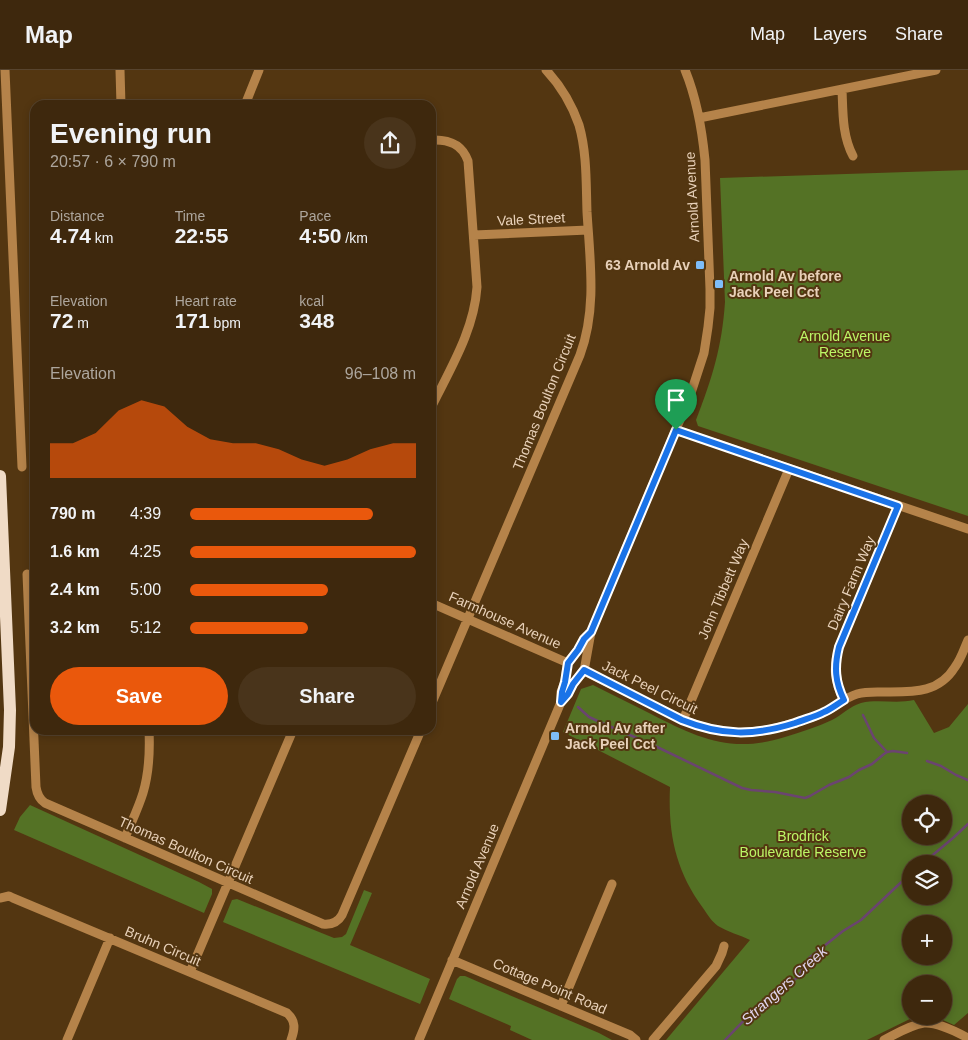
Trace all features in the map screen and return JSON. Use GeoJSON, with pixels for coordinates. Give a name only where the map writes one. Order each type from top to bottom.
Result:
{"type":"FeatureCollection","features":[{"type":"Feature","properties":{"kind":"main road"},"geometry":{"type":"LineString","coordinates":[[0,476],[10,710],[8,760],[0,810]]}},
{"type":"Feature","properties":{"kind":"street"},"geometry":{"type":"LineString","coordinates":[[5,70],[22,467]]}},
{"type":"Feature","properties":{"kind":"street"},"geometry":{"type":"LineString","coordinates":[[120,70],[122,100]]}},
{"type":"Feature","properties":{"kind":"street"},"geometry":{"type":"LineString","coordinates":[[247,100],[259,70]]}},
{"type":"Feature","properties":{"kind":"street","name":"Thomas Boulton Circuit"},"geometry":{"type":"LineString","coordinates":[[436,693],[584,344],[588,326],[591,307],[585,164],[582,137],[568,100],[546,70]]}},
{"type":"Feature","properties":{"kind":"street","name":"Arnold Avenue"},"geometry":{"type":"LineString","coordinates":[[561,702],[583,670],[591,632],[690,396],[702,362],[710,308],[705,160],[699,118],[685,70]]}},
{"type":"Feature","properties":{"kind":"street"},"geometry":{"type":"LineString","coordinates":[[699,118],[936,70]]}},
{"type":"Feature","properties":{"kind":"street"},"geometry":{"type":"LineString","coordinates":[[842,89],[844,133],[852,156]]}},
{"type":"Feature","properties":{"kind":"street"},"geometry":{"type":"LineString","coordinates":[[436,140],[451,142],[460,148],[466,156],[469,166],[477,282],[475,308],[466,335],[436,390]]}},
{"type":"Feature","properties":{"kind":"street","name":"Vale Street"},"geometry":{"type":"LineString","coordinates":[[474,235],[588,230]]}},
{"type":"Feature","properties":{"kind":"street"},"geometry":{"type":"LineString","coordinates":[[676,430],[968,529]]}},
{"type":"Feature","properties":{"kind":"street","name":"John Tibbett Way"},"geometry":{"type":"LineString","coordinates":[[682,720],[789,468]]}},
{"type":"Feature","properties":{"kind":"street","name":"Dairy Farm Way"},"geometry":{"type":"LineString","coordinates":[[844,700],[837,685],[835,672],[836,656],[898,506]]}},
{"type":"Feature","properties":{"kind":"street","name":"Thomas Boulton Circuit"},"geometry":{"type":"LineString","coordinates":[[27,574],[30,639]]}},
{"type":"Feature","properties":{"kind":"street","name":"Farmhouse Avenue"},"geometry":{"type":"LineString","coordinates":[[436,605],[568,664]]}},
{"type":"Feature","properties":{"kind":"street","name":"Arnold Avenue"},"geometry":{"type":"LineString","coordinates":[[418,1040],[561,702],[568,664],[584,639],[591,632]]}},
{"type":"Feature","properties":{"kind":"street","name":"Jack Peel Circuit"},"geometry":{"type":"LineString","coordinates":[[583,670],[697,726],[723,732],[760,732],[815,716],[854,695],[865,692],[913,692],[936,686],[953,672],[968,640]]}},
{"type":"Feature","properties":{"kind":"street"},"geometry":{"type":"LineString","coordinates":[[578,658],[583,661],[583,670],[573,676],[570,674],[568,664],[578,658]]}},
{"type":"Feature","properties":{"kind":"street","name":"Thomas Boulton Circuit"},"geometry":{"type":"LineString","coordinates":[[34,735],[37,792],[40,799],[45,803],[323,924],[332,924],[342,915],[418,735]]}},
{"type":"Feature","properties":{"kind":"street"},"geometry":{"type":"LineString","coordinates":[[124,838],[146,782],[150,753],[150,735]]}},
{"type":"Feature","properties":{"kind":"street"},"geometry":{"type":"LineString","coordinates":[[190,972],[291,735]]}},
{"type":"Feature","properties":{"kind":"street"},"geometry":{"type":"LineString","coordinates":[[561,1006],[612,884]]}},
{"type":"Feature","properties":{"kind":"street","name":"Bruhn Circuit"},"geometry":{"type":"LineString","coordinates":[[0,898],[4,896],[13,898],[287,1013],[292,1018],[294,1026],[291,1040]]}},
{"type":"Feature","properties":{"kind":"street"},"geometry":{"type":"LineString","coordinates":[[67,1040],[110,938]]}},
{"type":"Feature","properties":{"kind":"street"},"geometry":{"type":"LineString","coordinates":[[653,1040],[716,966],[724,946]]}},
{"type":"Feature","properties":{"kind":"street","name":"Cottage Point Road"},"geometry":{"type":"LineString","coordinates":[[452,960],[630,1035],[636,1040]]}},
{"type":"Feature","properties":{"kind":"street"},"geometry":{"type":"LineString","coordinates":[[884,1040],[917,1024],[928,1023],[938,1025],[968,1038]]}},
{"type":"Feature","properties":{"kind":"green space","name":"Arnold Avenue Reserve"},"geometry":{"type":"Polygon","coordinates":[[[968,170],[968,516],[698,426],[696,420],[707,391],[719,348],[724,318],[720,178],[968,170]]]}},
{"type":"Feature","properties":{"kind":"green space","name":"Brodrick Boulevarde Reserve"},"geometry":{"type":"Polygon","coordinates":[[[593,685],[684,730],[715,741],[731,744],[766,742],[785,737],[832,720],[857,704],[874,701],[901,702],[914,700],[934,733],[949,727],[968,704],[968,1013],[954,1025],[952,1024],[952,975],[902,975],[902,1023],[867,1040],[666,1040],[750,940],[718,926],[693,894],[675,851],[670,820],[670,787],[563,732],[581,689],[593,685]]]}},
{"type":"Feature","properties":{"kind":"green space"},"geometry":{"type":"Polygon","coordinates":[[[30,805],[212,889],[212,894],[204,913],[14,830],[20,817],[30,805]]]}},
{"type":"Feature","properties":{"kind":"green space"},"geometry":{"type":"Polygon","coordinates":[[[364,890],[372,893],[350,945],[430,979],[420,1004],[223,922],[232,900],[237,899],[334,938],[342,937],[346,934],[364,890]]]}},
{"type":"Feature","properties":{"kind":"green space"},"geometry":{"type":"Polygon","coordinates":[[[460,976],[465,976],[612,1040],[532,1040],[510,1030],[511,1026],[449,999],[460,976]]]}},
{"type":"Feature","properties":{"kind":"waterway"},"geometry":{"type":"LineString","coordinates":[[578,707],[589,717],[653,745],[742,788],[805,798],[849,777],[872,764],[887,752],[907,753]]}},
{"type":"Feature","properties":{"kind":"waterway"},"geometry":{"type":"LineString","coordinates":[[863,715],[874,738],[887,752]]}},
{"type":"Feature","properties":{"kind":"waterway"},"geometry":{"type":"LineString","coordinates":[[927,761],[968,780]]}},
{"type":"Feature","properties":{"kind":"waterway","name":"Strangers Creek"},"geometry":{"type":"LineString","coordinates":[[933,855],[968,824]]}},
{"type":"Feature","properties":{"kind":"waterway","name":"Strangers Creek"},"geometry":{"type":"LineString","coordinates":[[725,1040],[756,1008],[798,977],[809,958],[843,931],[861,920],[902,881]]}},
{"type":"Feature","properties":{"kind":"place","name":"63 Arnold Av"},"geometry":{"type":"Point","coordinates":[700,265]}},
{"type":"Feature","properties":{"kind":"place","name":"Arnold Av before Jack Peel Cct"},"geometry":{"type":"Point","coordinates":[719,284]}},
{"type":"Feature","properties":{"kind":"place","name":"Arnold Av after Jack Peel Cct"},"geometry":{"type":"Point","coordinates":[555,736]}},
{"type":"Feature","properties":{"kind":"route"},"geometry":{"type":"LineString","coordinates":[[676,430],[898,506],[836,656],[835,672],[837,685],[844,700],[824,712],[760,732],[736,733],[710,730],[682,720],[584,670],[561,702],[567,665],[584,639],[591,632],[676,430]]}}]}
